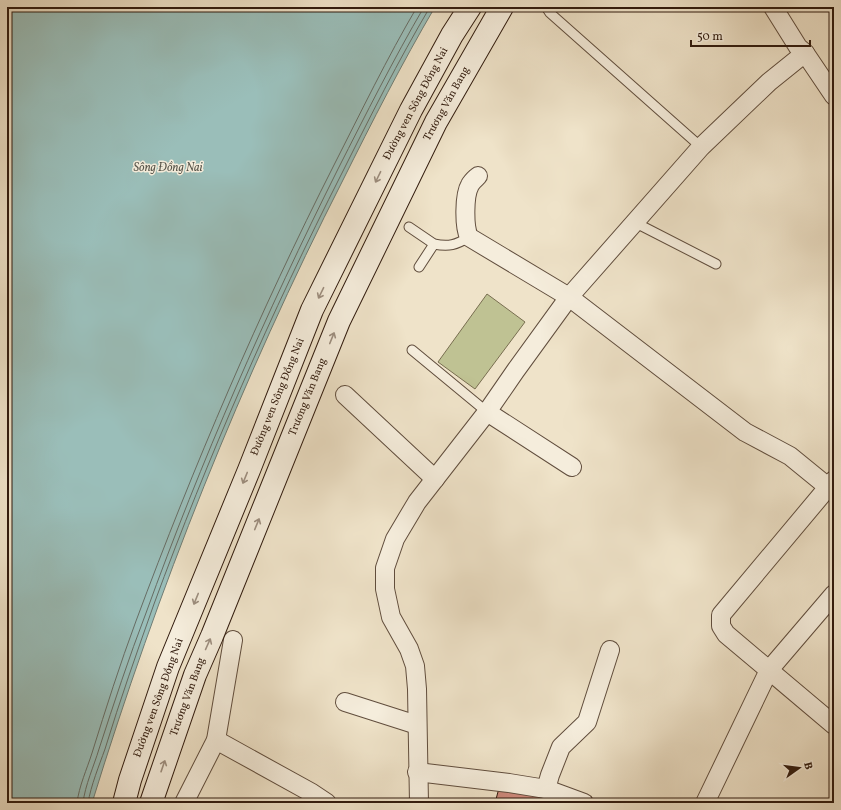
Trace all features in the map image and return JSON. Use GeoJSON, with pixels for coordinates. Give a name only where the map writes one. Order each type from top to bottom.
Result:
{"type":"FeatureCollection","features":[{"type":"Feature","properties":{"kind":"main road","name":"Đường ven Sông Đồng Nai"},"geometry":{"type":"LineString","coordinates":[[124,803],[130,780],[168,667],[249,470],[312,310],[411,110],[452,35],[470,7]]}},
{"type":"Feature","properties":{"kind":"main road","name":"Trương Văn Bang"},"geometry":{"type":"LineString","coordinates":[[151,803],[195,675],[339,321],[436,122],[502,7]]}},
{"type":"Feature","properties":{"kind":"street"},"geometry":{"type":"LineString","coordinates":[[773,7],[798,47],[805,53],[834,96]]}},
{"type":"Feature","properties":{"kind":"street"},"geometry":{"type":"LineString","coordinates":[[419,803],[416,725],[417,689],[415,666],[409,649],[391,617],[384,589],[385,568],[395,538],[417,502],[487,412],[569,297],[701,147],[770,82],[805,53]]}},
{"type":"Feature","properties":{"kind":"street"},"geometry":{"type":"LineString","coordinates":[[478,176],[470,184],[468,191],[465,225],[469,237],[569,297],[745,432],[790,456],[831,483],[720,615],[721,626],[726,634],[834,725]]}},
{"type":"Feature","properties":{"kind":"street"},"geometry":{"type":"LineString","coordinates":[[345,395],[435,479]]}},
{"type":"Feature","properties":{"kind":"street"},"geometry":{"type":"LineString","coordinates":[[487,412],[572,467]]}},
{"type":"Feature","properties":{"kind":"street"},"geometry":{"type":"LineString","coordinates":[[705,803],[769,670],[834,594]]}},
{"type":"Feature","properties":{"kind":"street"},"geometry":{"type":"LineString","coordinates":[[184,803],[216,740],[233,640]]}},
{"type":"Feature","properties":{"kind":"street"},"geometry":{"type":"LineString","coordinates":[[546,789],[561,747],[587,722],[610,650]]}},
{"type":"Feature","properties":{"kind":"street"},"geometry":{"type":"LineString","coordinates":[[345,702],[416,725]]}},
{"type":"Feature","properties":{"kind":"street"},"geometry":{"type":"LineString","coordinates":[[216,740],[307,798],[327,803]]}},
{"type":"Feature","properties":{"kind":"street"},"geometry":{"type":"LineString","coordinates":[[417,772],[546,789],[584,803]]}},
{"type":"Feature","properties":{"kind":"lane"},"geometry":{"type":"LineString","coordinates":[[546,7],[550,13],[701,147]]}},
{"type":"Feature","properties":{"kind":"lane"},"geometry":{"type":"LineString","coordinates":[[634,222],[716,264]]}},
{"type":"Feature","properties":{"kind":"lane"},"geometry":{"type":"LineString","coordinates":[[409,227],[434,244],[448,246],[456,245],[469,237]]}},
{"type":"Feature","properties":{"kind":"lane"},"geometry":{"type":"LineString","coordinates":[[419,267],[434,244]]}},
{"type":"Feature","properties":{"kind":"lane"},"geometry":{"type":"LineString","coordinates":[[412,350],[487,412]]}},
{"type":"Feature","properties":{"kind":"green space"},"geometry":{"type":"Polygon","coordinates":[[[487,294],[525,322],[475,389],[438,362],[487,294]]]}},
{"type":"Feature","properties":{"kind":"water","name":"Sông Đồng Nai"},"geometry":{"type":"Polygon","coordinates":[[[7,7],[435,7],[376,115],[343,180],[270,332],[236,409],[204,486],[145,644],[92,803],[7,803],[7,7]]]}},
{"type":"Feature","properties":{"kind":"building"},"geometry":{"type":"Polygon","coordinates":[[[499,788],[525,791],[567,803],[495,803],[499,788]]]}}]}
